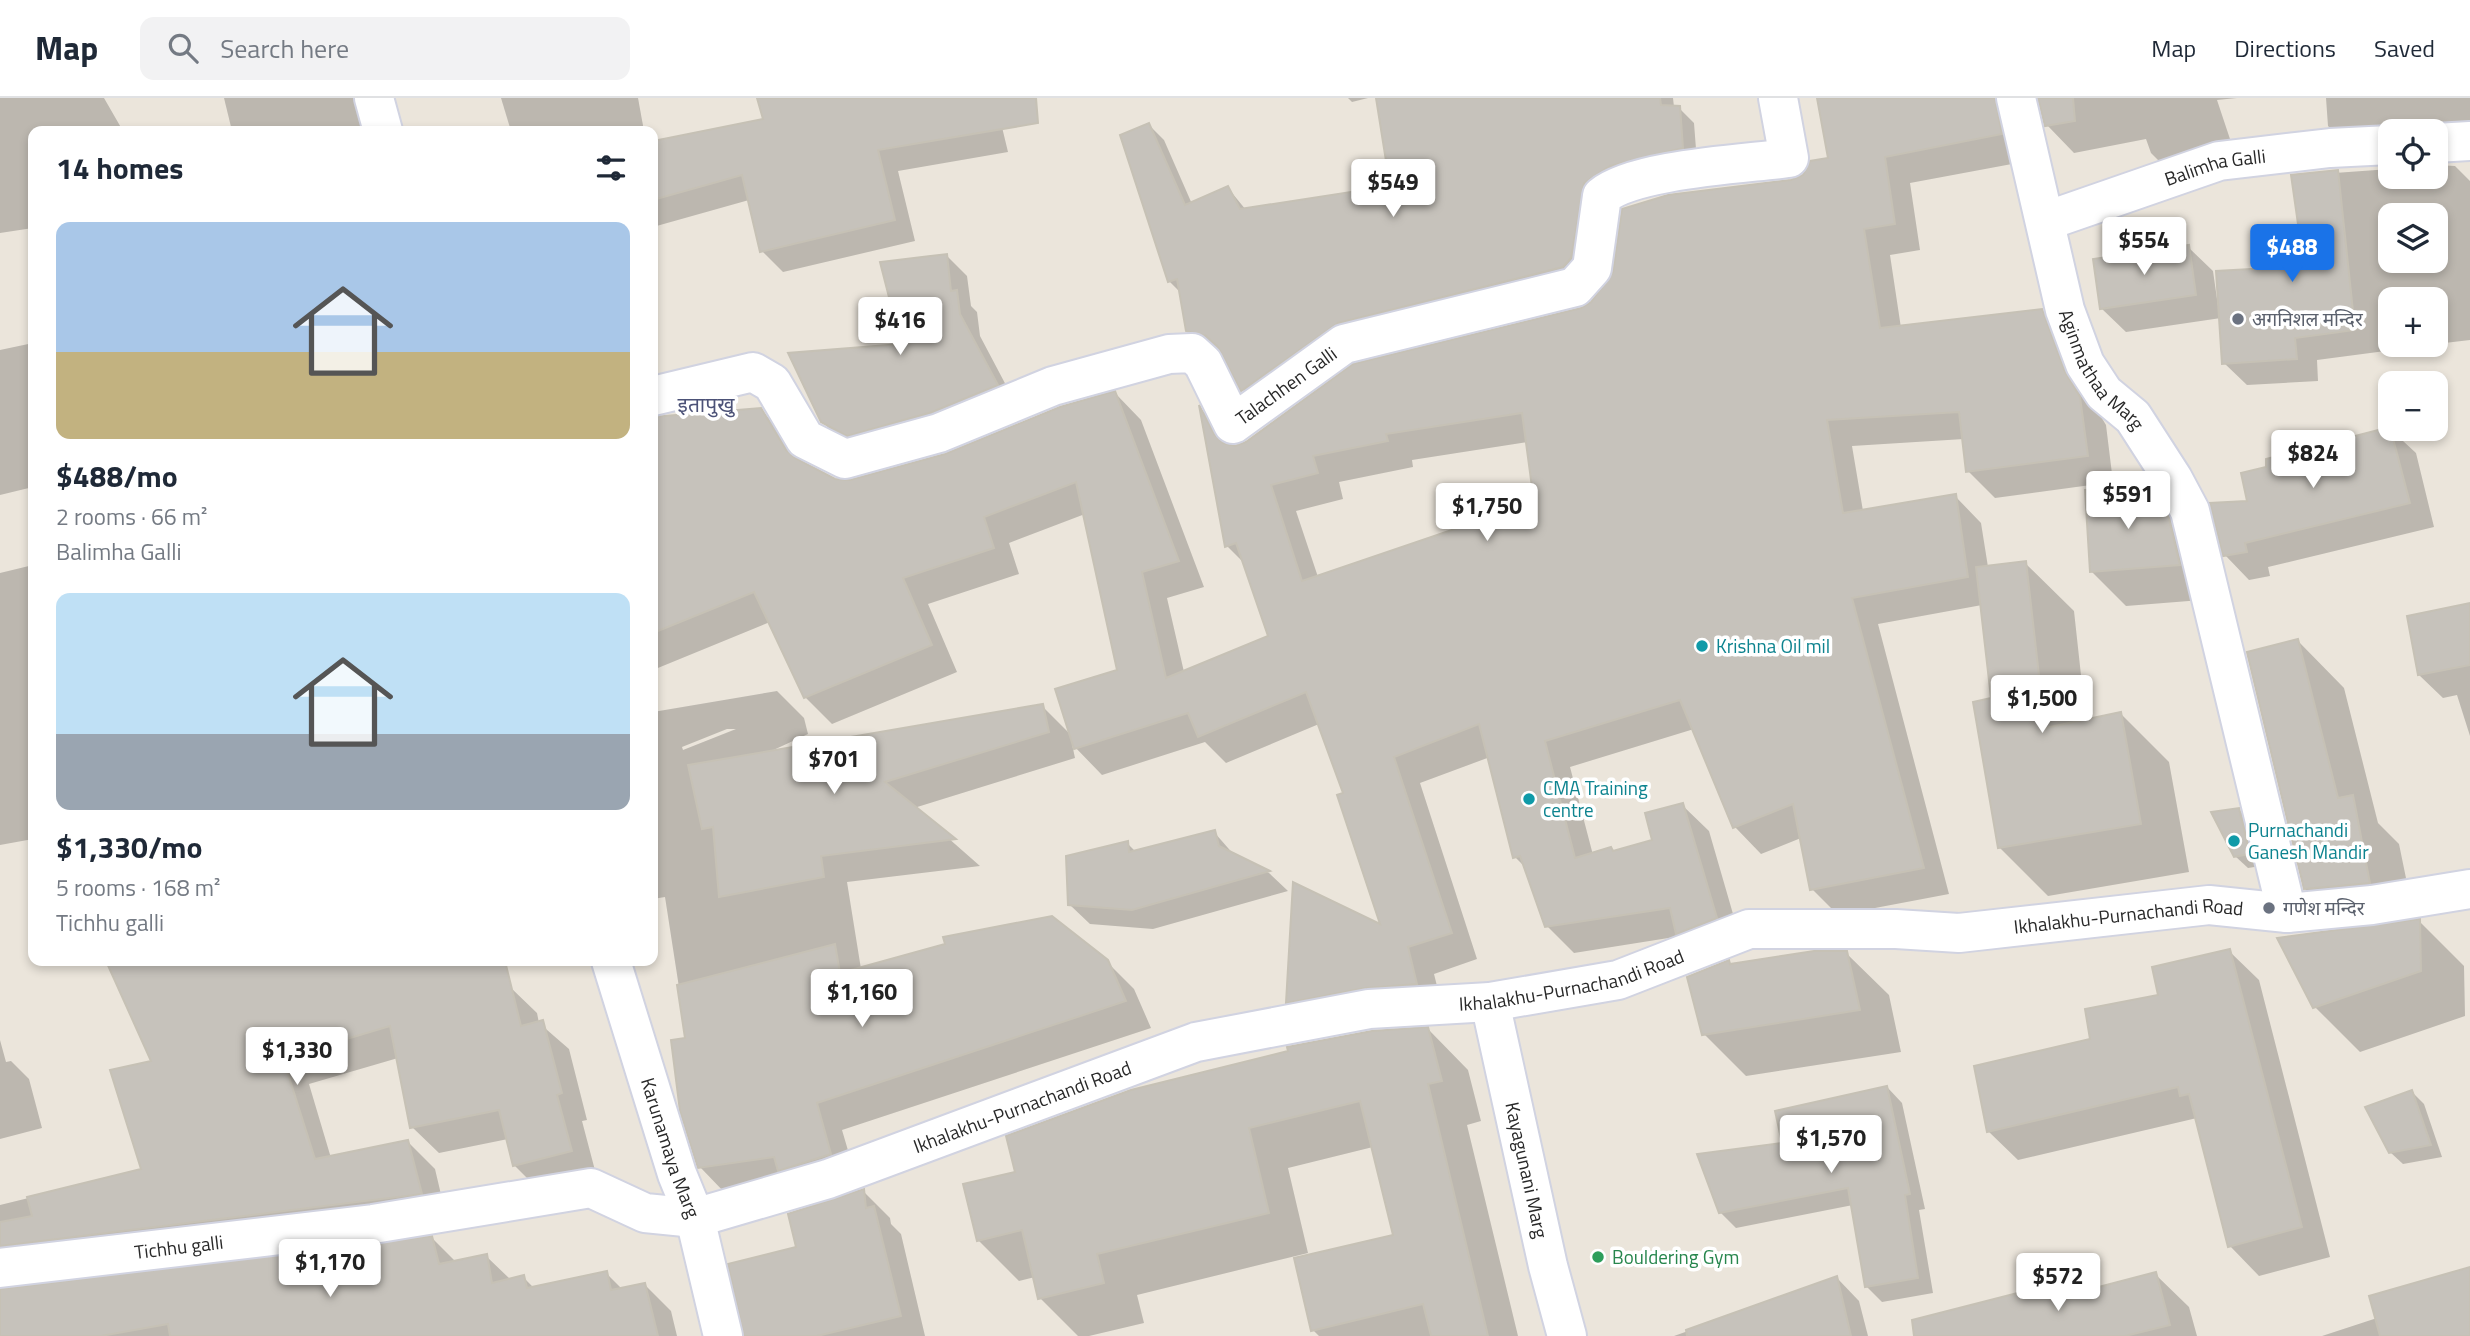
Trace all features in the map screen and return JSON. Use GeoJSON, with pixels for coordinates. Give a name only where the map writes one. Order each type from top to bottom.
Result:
{"type":"FeatureCollection","features":[{"type":"Feature","properties":{"kind":"street"},"geometry":{"type":"LineString","coordinates":[[374,98],[382,126]]}},
{"type":"Feature","properties":{"kind":"street","name":"Talachhen Galli"},"geometry":{"type":"LineString","coordinates":[[658,395],[754,372],[772,383],[805,439],[845,459],[939,433],[1054,386],[1169,354],[1192,353],[1203,363],[1233,424],[1344,344],[1575,287],[1592,268],[1602,195],[1614,186],[1661,175],[1789,158],[1777,98]]}},
{"type":"Feature","properties":{"kind":"street","name":"Aginmathaa Marg"},"geometry":{"type":"LineString","coordinates":[[2016,98],[2066,310],[2085,365],[2104,393],[2133,417],[2190,511],[2287,914]]}},
{"type":"Feature","properties":{"kind":"street"},"geometry":{"type":"LineString","coordinates":[[2448,142],[2470,141]]}},
{"type":"Feature","properties":{"kind":"street","name":"Balimha Galli"},"geometry":{"type":"LineString","coordinates":[[2046,221],[2219,161],[2330,148],[2378,146]]}},
{"type":"Feature","properties":{"kind":"street","name":"Ikhalakhu-Purnachandi Road"},"geometry":{"type":"LineString","coordinates":[[695,1218],[828,1179],[1196,1042],[1369,1010],[1490,1002],[1618,980],[1749,929],[1896,929],[1959,933],[2209,905],[2287,914],[2372,905],[2470,889]]}},
{"type":"Feature","properties":{"kind":"street","name":"Karunamaya Marg"},"geometry":{"type":"LineString","coordinates":[[613,966],[677,1174],[695,1218],[723,1336]]}},
{"type":"Feature","properties":{"kind":"street","name":"Kayagunani Marg"},"geometry":{"type":"LineString","coordinates":[[1490,1002],[1548,1266],[1567,1336]]}},
{"type":"Feature","properties":{"kind":"street","name":"Tichhu galli"},"geometry":{"type":"LineString","coordinates":[[0,1268],[373,1224],[591,1188],[645,1213],[695,1218]]}},
{"type":"Feature","properties":{"kind":"building"},"geometry":{"type":"Polygon","coordinates":[[[757,98],[1036,98],[1038,123],[878,150],[895,220],[760,252],[742,175],[658,199],[658,140],[763,119],[757,98]]]}},
{"type":"Feature","properties":{"kind":"building"},"geometry":{"type":"Polygon","coordinates":[[[1376,98],[1660,98],[1661,105],[1680,106],[1683,148],[1610,166],[1584,183],[1571,258],[1563,267],[1338,323],[1241,391],[1218,347],[1206,336],[1186,331],[1177,279],[1168,282],[1120,135],[1149,123],[1185,205],[1228,186],[1240,209],[1390,186],[1376,98]]]}},
{"type":"Feature","properties":{"kind":"building"},"geometry":{"type":"Polygon","coordinates":[[[1817,98],[1995,98],[2002,134],[1885,157],[1895,224],[1864,229],[1880,328],[2042,309],[2065,372],[2080,397],[2088,456],[1966,472],[1959,412],[1827,420],[1843,513],[1956,494],[1968,577],[1852,598],[1924,868],[1810,890],[1793,804],[1733,828],[1680,700],[1545,741],[1575,858],[1611,847],[1613,851],[1652,840],[1645,813],[1683,803],[1717,918],[1676,934],[1670,908],[1545,927],[1520,856],[1513,858],[1479,724],[1394,757],[1452,933],[1408,947],[1417,984],[1365,988],[1286,1003],[1293,882],[1380,924],[1337,795],[1343,793],[1306,692],[1198,737],[1188,713],[1074,749],[1055,689],[1117,670],[1076,482],[984,517],[994,548],[903,578],[932,645],[804,698],[754,592],[658,631],[658,417],[761,408],[786,450],[795,458],[835,479],[850,480],[945,454],[1060,407],[1115,391],[1179,561],[1142,572],[1166,678],[1268,636],[1236,543],[1225,547],[1199,405],[1214,434],[1223,443],[1235,446],[1246,442],[1353,364],[1581,308],[1591,302],[1613,272],[1622,209],[1668,195],[1791,180],[1803,175],[1810,161],[1828,158],[1817,98]],[[1522,413],[1386,434],[1388,441],[1313,456],[1318,473],[1271,485],[1302,581],[1534,502],[1522,413]]]}},
{"type":"Feature","properties":{"kind":"building"},"geometry":{"type":"Polygon","coordinates":[[[2038,98],[2073,98],[2075,121],[2045,126],[2038,98]]]}},
{"type":"Feature","properties":{"kind":"building"},"geometry":{"type":"Polygon","coordinates":[[[2338,170],[2355,330],[2295,338],[2297,359],[2222,364],[2216,271],[2304,266],[2291,175],[2338,170]]]}},
{"type":"Feature","properties":{"kind":"building"},"geometry":{"type":"Polygon","coordinates":[[[2189,245],[2196,295],[2100,309],[2093,259],[2189,245]]]}},
{"type":"Feature","properties":{"kind":"building"},"geometry":{"type":"Polygon","coordinates":[[[947,254],[951,291],[957,290],[960,314],[998,385],[932,412],[847,436],[821,422],[788,353],[901,344],[880,262],[947,254]]]}},
{"type":"Feature","properties":{"kind":"building"},"geometry":{"type":"Polygon","coordinates":[[[2378,430],[2378,441],[2394,441],[2410,503],[2245,543],[2247,552],[2223,556],[2210,503],[2247,501],[2241,473],[2266,467],[2266,459],[2378,430]]]}},
{"type":"Feature","properties":{"kind":"building"},"geometry":{"type":"Polygon","coordinates":[[[2148,486],[2148,507],[2163,506],[2169,519],[2180,565],[2090,572],[2085,490],[2148,486]]]}},
{"type":"Feature","properties":{"kind":"building"},"geometry":{"type":"Polygon","coordinates":[[[2026,561],[2045,728],[2121,712],[2141,824],[1998,848],[1973,702],[1991,698],[1976,567],[2026,561]]]}},
{"type":"Feature","properties":{"kind":"building"},"geometry":{"type":"Polygon","coordinates":[[[2470,603],[2470,665],[2418,675],[2407,616],[2470,603]]]}},
{"type":"Feature","properties":{"kind":"building"},"geometry":{"type":"Polygon","coordinates":[[[2298,639],[2338,798],[2353,795],[2370,883],[2304,889],[2247,652],[2298,639]]]}},
{"type":"Feature","properties":{"kind":"building"},"geometry":{"type":"Polygon","coordinates":[[[1043,704],[1049,732],[885,782],[956,839],[821,856],[824,877],[719,897],[713,827],[702,829],[688,765],[1043,704]]]}},
{"type":"Feature","properties":{"kind":"building","name":"Purnachandi Ganesh Mandir"},"geometry":{"type":"Polygon","coordinates":[[[2239,808],[2250,854],[2234,857],[2211,812],[2239,808]]]}},
{"type":"Feature","properties":{"kind":"building"},"geometry":{"type":"Polygon","coordinates":[[[1215,830],[1219,846],[1270,871],[1132,910],[1068,905],[1066,856],[1128,841],[1129,852],[1215,830]]]}},
{"type":"Feature","properties":{"kind":"building"},"geometry":{"type":"Polygon","coordinates":[[[1052,916],[1108,960],[1126,1001],[817,1103],[831,1154],[778,1171],[774,1157],[698,1168],[680,1111],[671,1040],[685,1038],[677,985],[835,944],[840,973],[945,944],[943,937],[1052,916]]]}},
{"type":"Feature","properties":{"kind":"building"},"geometry":{"type":"Polygon","coordinates":[[[2420,919],[2421,971],[2313,1008],[2277,938],[2420,919]]]}},
{"type":"Feature","properties":{"kind":"building"},"geometry":{"type":"Polygon","coordinates":[[[2230,949],[2302,1227],[2228,1247],[2189,1094],[2180,1096],[2178,1087],[1987,1132],[1974,1066],[2090,1039],[2085,1009],[2158,995],[2152,967],[2230,949]]]}},
{"type":"Feature","properties":{"kind":"building"},"geometry":{"type":"Polygon","coordinates":[[[1814,951],[1847,951],[1860,1010],[1702,1035],[1687,977],[1729,960],[1730,964],[1814,951]]]}},
{"type":"Feature","properties":{"kind":"building"},"geometry":{"type":"Polygon","coordinates":[[[108,966],[506,966],[521,1026],[543,1020],[562,1093],[557,1095],[572,1151],[513,1166],[499,1110],[410,1128],[390,1026],[283,1058],[315,1159],[408,1140],[422,1194],[0,1246],[0,1222],[32,1216],[27,1197],[141,1169],[110,1070],[151,1061],[108,966]]]}},
{"type":"Feature","properties":{"kind":"building"},"geometry":{"type":"Polygon","coordinates":[[[1428,1027],[1442,1081],[1428,1084],[1488,1336],[1431,1336],[1423,1304],[1311,1331],[1294,1258],[1393,1235],[1360,1101],[1249,1128],[1269,1213],[1097,1254],[1104,1283],[1038,1299],[1022,1230],[977,1241],[963,1184],[1015,1172],[1006,1136],[1131,1090],[1288,1051],[1287,1047],[1372,1031],[1428,1027]]]}},
{"type":"Feature","properties":{"kind":"building"},"geometry":{"type":"Polygon","coordinates":[[[1887,1086],[1910,1194],[1905,1195],[1918,1278],[1865,1287],[1848,1188],[1719,1213],[1697,1154],[1782,1143],[1775,1111],[1887,1086]]]}},
{"type":"Feature","properties":{"kind":"building"},"geometry":{"type":"Polygon","coordinates":[[[2412,1090],[2431,1145],[2389,1153],[2365,1107],[2412,1090]]]}},
{"type":"Feature","properties":{"kind":"building"},"geometry":{"type":"Polygon","coordinates":[[[864,1189],[866,1208],[874,1206],[901,1316],[817,1336],[744,1336],[728,1264],[796,1247],[788,1214],[864,1189]]]}},
{"type":"Feature","properties":{"kind":"building"},"geometry":{"type":"Polygon","coordinates":[[[432,1236],[439,1264],[487,1254],[492,1283],[524,1275],[527,1288],[607,1271],[611,1290],[645,1283],[658,1336],[170,1336],[168,1324],[101,1336],[0,1336],[0,1289],[432,1236]]]}},
{"type":"Feature","properties":{"kind":"building"},"geometry":{"type":"Polygon","coordinates":[[[2470,1267],[2470,1336],[2380,1336],[2369,1296],[2470,1267]]]}},
{"type":"Feature","properties":{"kind":"building"},"geometry":{"type":"Polygon","coordinates":[[[2156,1272],[2170,1325],[2125,1336],[1914,1336],[1912,1320],[2065,1281],[2068,1295],[2156,1272]]]}},
{"type":"Feature","properties":{"kind":"building"},"geometry":{"type":"Polygon","coordinates":[[[1837,1276],[1851,1336],[1687,1336],[1686,1330],[1837,1276]]]}},
{"type":"Feature","properties":{"kind":"place","name":"अगनिशल मन्दिर"},"geometry":{"type":"Point","coordinates":[2238,319]}},
{"type":"Feature","properties":{"kind":"place","name":"Krishna Oil mil"},"geometry":{"type":"Point","coordinates":[1702,646]}},
{"type":"Feature","properties":{"kind":"place","name":"CMA Training centre"},"geometry":{"type":"Point","coordinates":[1529,799]}},
{"type":"Feature","properties":{"kind":"place","name":"Purnachandi Ganesh Mandir"},"geometry":{"type":"Point","coordinates":[2234,841]}},
{"type":"Feature","properties":{"kind":"place","name":"गणेश मन्दिर"},"geometry":{"type":"Point","coordinates":[2269,908]}},
{"type":"Feature","properties":{"kind":"place","name":"Bouldering Gym"},"geometry":{"type":"Point","coordinates":[1598,1257]}},
{"type":"Feature","properties":{"kind":"district","name":"इतापुखु"},"geometry":{"type":"Point","coordinates":[706,405]}}]}
